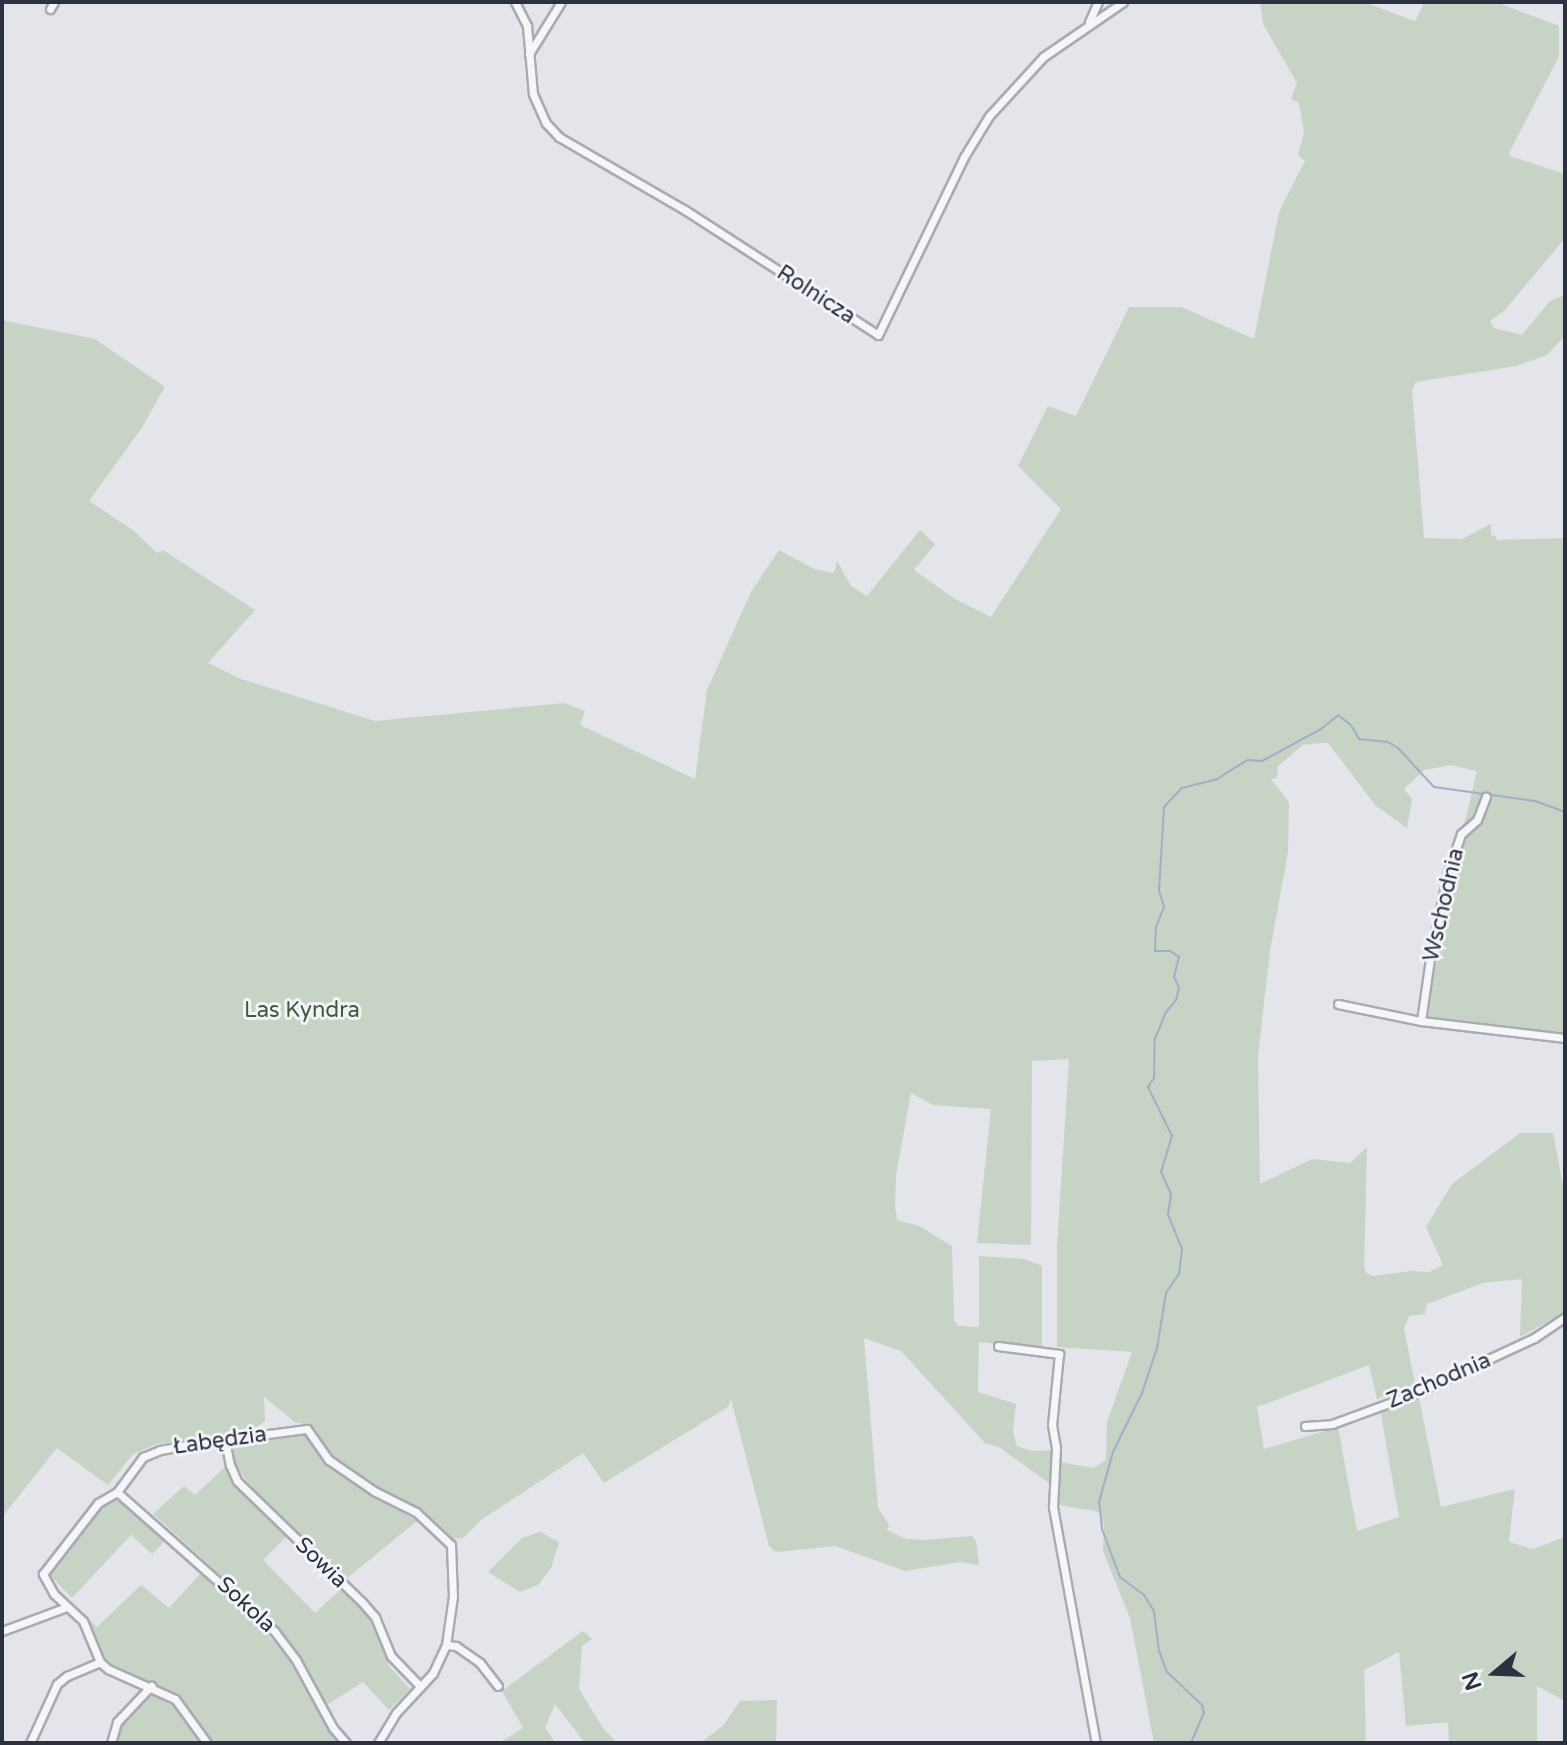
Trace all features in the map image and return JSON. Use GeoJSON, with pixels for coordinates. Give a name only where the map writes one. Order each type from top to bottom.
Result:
{"type":"FeatureCollection","features":[{"type":"Feature","properties":{"kind":"street","name":"Rolnicza"},"geometry":{"type":"LineString","coordinates":[[515,2],[527,26],[528,70],[533,94],[546,123],[559,137],[685,210],[878,335],[964,157],[989,116],[1043,57],[1123,2]]}},
{"type":"Feature","properties":{"kind":"street"},"geometry":{"type":"LineString","coordinates":[[529,54],[561,2]]}},
{"type":"Feature","properties":{"kind":"street"},"geometry":{"type":"LineString","coordinates":[[1088,24],[1098,2]]}},
{"type":"Feature","properties":{"kind":"street","name":"Wschodnia"},"geometry":{"type":"LineString","coordinates":[[1421,1021],[1431,952],[1448,872],[1461,834],[1477,820],[1486,797]]}},
{"type":"Feature","properties":{"kind":"street"},"geometry":{"type":"LineString","coordinates":[[1338,1004],[1421,1021],[1565,1038]]}},
{"type":"Feature","properties":{"kind":"street","name":"Zachodnia"},"geometry":{"type":"LineString","coordinates":[[1305,1426],[1332,1424],[1411,1395],[1534,1338],[1565,1317]]}},
{"type":"Feature","properties":{"kind":"street"},"geometry":{"type":"LineString","coordinates":[[998,1346],[1059,1354],[1052,1425],[1056,1448],[1053,1507],[1096,1743]]}},
{"type":"Feature","properties":{"kind":"street","name":"Łabędzia"},"geometry":{"type":"LineString","coordinates":[[100,1662],[83,1621],[44,1582],[45,1568],[98,1503],[117,1492],[143,1457],[160,1450],[307,1429],[329,1460],[374,1491],[416,1512],[451,1545],[453,1596],[446,1645]]}},
{"type":"Feature","properties":{"kind":"street","name":"Sowia"},"geometry":{"type":"LineString","coordinates":[[225,1440],[237,1481],[362,1602],[375,1617],[391,1656],[420,1686]]}},
{"type":"Feature","properties":{"kind":"street","name":"Sokola"},"geometry":{"type":"LineString","coordinates":[[117,1492],[275,1632],[296,1660],[333,1728],[346,1743]]}},
{"type":"Feature","properties":{"kind":"street"},"geometry":{"type":"LineString","coordinates":[[2,1631],[67,1607]]}},
{"type":"Feature","properties":{"kind":"street"},"geometry":{"type":"LineString","coordinates":[[378,1743],[396,1713],[433,1673],[446,1645],[456,1646],[480,1663],[498,1686]]}},
{"type":"Feature","properties":{"kind":"street"},"geometry":{"type":"LineString","coordinates":[[30,1743],[57,1684],[67,1676],[100,1662],[128,1679],[151,1686],[175,1699],[207,1743]]}},
{"type":"Feature","properties":{"kind":"street"},"geometry":{"type":"LineString","coordinates":[[111,1743],[117,1722],[151,1686]]}},
{"type":"Feature","properties":{"kind":"green space","name":"Las Kyndra"},"geometry":{"type":"Polygon","coordinates":[[[1260,2],[1363,2],[1415,21],[1425,2],[1496,2],[1559,26],[1559,56],[1509,153],[1510,156],[1565,174],[1565,238],[1504,311],[1490,321],[1494,328],[1522,335],[1550,301],[1565,295],[1565,336],[1547,355],[1516,366],[1416,382],[1412,390],[1424,538],[1462,539],[1491,524],[1491,535],[1496,536],[1497,540],[1565,538],[1565,1036],[1512,1026],[1418,1018],[1477,771],[1451,765],[1424,770],[1404,789],[1412,799],[1407,828],[1376,806],[1328,743],[1320,743],[1303,745],[1278,766],[1277,778],[1271,779],[1289,802],[1288,852],[1270,951],[1258,1055],[1260,1184],[1312,1159],[1350,1163],[1367,1147],[1364,1266],[1366,1273],[1373,1276],[1429,1272],[1443,1265],[1426,1227],[1452,1184],[1520,1133],[1553,1133],[1565,1197],[1565,1312],[1520,1337],[1522,1279],[1483,1283],[1427,1304],[1425,1314],[1409,1316],[1404,1328],[1415,1384],[1377,1399],[1369,1365],[1257,1407],[1264,1449],[1338,1427],[1357,1531],[1399,1517],[1380,1409],[1418,1393],[1441,1507],[1515,1489],[1509,1542],[1533,1549],[1565,1537],[1565,1701],[1537,1686],[1537,1743],[1449,1743],[1448,1722],[1406,1726],[1399,1652],[1364,1670],[1366,1743],[1154,1743],[1130,1618],[1103,1551],[1104,1526],[1100,1512],[1059,1505],[1050,1484],[999,1447],[985,1443],[901,1351],[864,1338],[878,1508],[889,1525],[887,1530],[906,1539],[972,1536],[976,1541],[979,1565],[961,1562],[905,1571],[835,1546],[776,1552],[769,1546],[731,1399],[728,1407],[604,1483],[583,1453],[481,1520],[463,1538],[450,1539],[418,1509],[353,1474],[301,1423],[296,1423],[264,1397],[265,1421],[248,1433],[157,1444],[133,1454],[108,1485],[57,1448],[2,1517],[2,320],[95,339],[165,387],[141,429],[89,501],[134,531],[157,553],[163,550],[255,610],[208,663],[241,679],[375,721],[564,703],[585,711],[580,725],[695,779],[707,690],[751,592],[779,550],[814,569],[834,573],[837,561],[851,586],[867,596],[920,530],[935,544],[914,570],[955,599],[991,617],[1061,509],[1018,466],[1048,406],[1076,416],[1129,307],[1181,307],[1254,339],[1279,212],[1305,161],[1298,155],[1304,133],[1299,103],[1291,99],[1297,83],[1263,24],[1260,2]],[[1069,1059],[1032,1061],[1031,1245],[977,1243],[991,1109],[933,1105],[911,1093],[896,1175],[897,1220],[919,1226],[952,1246],[954,1320],[958,1326],[979,1327],[979,1256],[1024,1259],[1042,1266],[1042,1348],[979,1342],[978,1392],[1016,1404],[1013,1431],[1017,1446],[1031,1451],[1053,1450],[1059,1462],[1094,1468],[1106,1460],[1107,1422],[1132,1352],[1057,1347],[1057,1246],[1069,1059]]]}},
{"type":"Feature","properties":{"kind":"green space"},"geometry":{"type":"Polygon","coordinates":[[[306,1434],[326,1465],[417,1521],[346,1579],[254,1490],[228,1456],[230,1444],[306,1434]]]}},
{"type":"Feature","properties":{"kind":"green space"},"geometry":{"type":"Polygon","coordinates":[[[226,1466],[238,1489],[287,1536],[263,1560],[315,1613],[341,1589],[369,1617],[389,1666],[410,1689],[389,1710],[363,1682],[325,1706],[300,1658],[279,1628],[153,1514],[184,1486],[195,1495],[226,1466]]]}},
{"type":"Feature","properties":{"kind":"green space"},"geometry":{"type":"Polygon","coordinates":[[[116,1498],[167,1539],[152,1554],[131,1535],[72,1598],[47,1572],[100,1508],[116,1498]]]}},
{"type":"Feature","properties":{"kind":"green space"},"geometry":{"type":"Polygon","coordinates":[[[540,1532],[559,1542],[551,1568],[538,1585],[520,1592],[488,1572],[522,1538],[540,1532]]]}},
{"type":"Feature","properties":{"kind":"green space"},"geometry":{"type":"Polygon","coordinates":[[[203,1571],[283,1650],[340,1743],[213,1743],[176,1693],[120,1670],[103,1658],[86,1616],[97,1627],[141,1585],[169,1608],[203,1571]]]}},
{"type":"Feature","properties":{"kind":"green space"},"geometry":{"type":"Polygon","coordinates":[[[583,1631],[592,1639],[582,1646],[579,1689],[603,1728],[617,1743],[585,1743],[555,1704],[545,1728],[556,1743],[499,1743],[523,1728],[502,1691],[583,1631]]]}},
{"type":"Feature","properties":{"kind":"green space"},"geometry":{"type":"Polygon","coordinates":[[[153,1695],[181,1710],[201,1743],[114,1743],[124,1719],[153,1695]]]}},
{"type":"Feature","properties":{"kind":"green space"},"geometry":{"type":"Polygon","coordinates":[[[777,1700],[776,1743],[700,1743],[723,1726],[740,1701],[777,1700]]]}},
{"type":"Feature","properties":{"kind":"waterway"},"geometry":{"type":"LineString","coordinates":[[1191,1743],[1204,1713],[1202,1705],[1167,1672],[1159,1651],[1154,1611],[1144,1595],[1120,1577],[1102,1529],[1099,1502],[1113,1452],[1142,1393],[1157,1348],[1166,1293],[1179,1274],[1182,1249],[1168,1214],[1171,1194],[1161,1172],[1172,1136],[1148,1087],[1154,1078],[1155,1039],[1179,988],[1174,977],[1179,957],[1170,951],[1155,951],[1156,927],[1164,907],[1159,891],[1164,807],[1182,788],[1217,779],[1248,760],[1262,761],[1321,729],[1338,715],[1351,725],[1359,739],[1388,742],[1398,748],[1434,787],[1535,801],[1565,812]]}}]}
